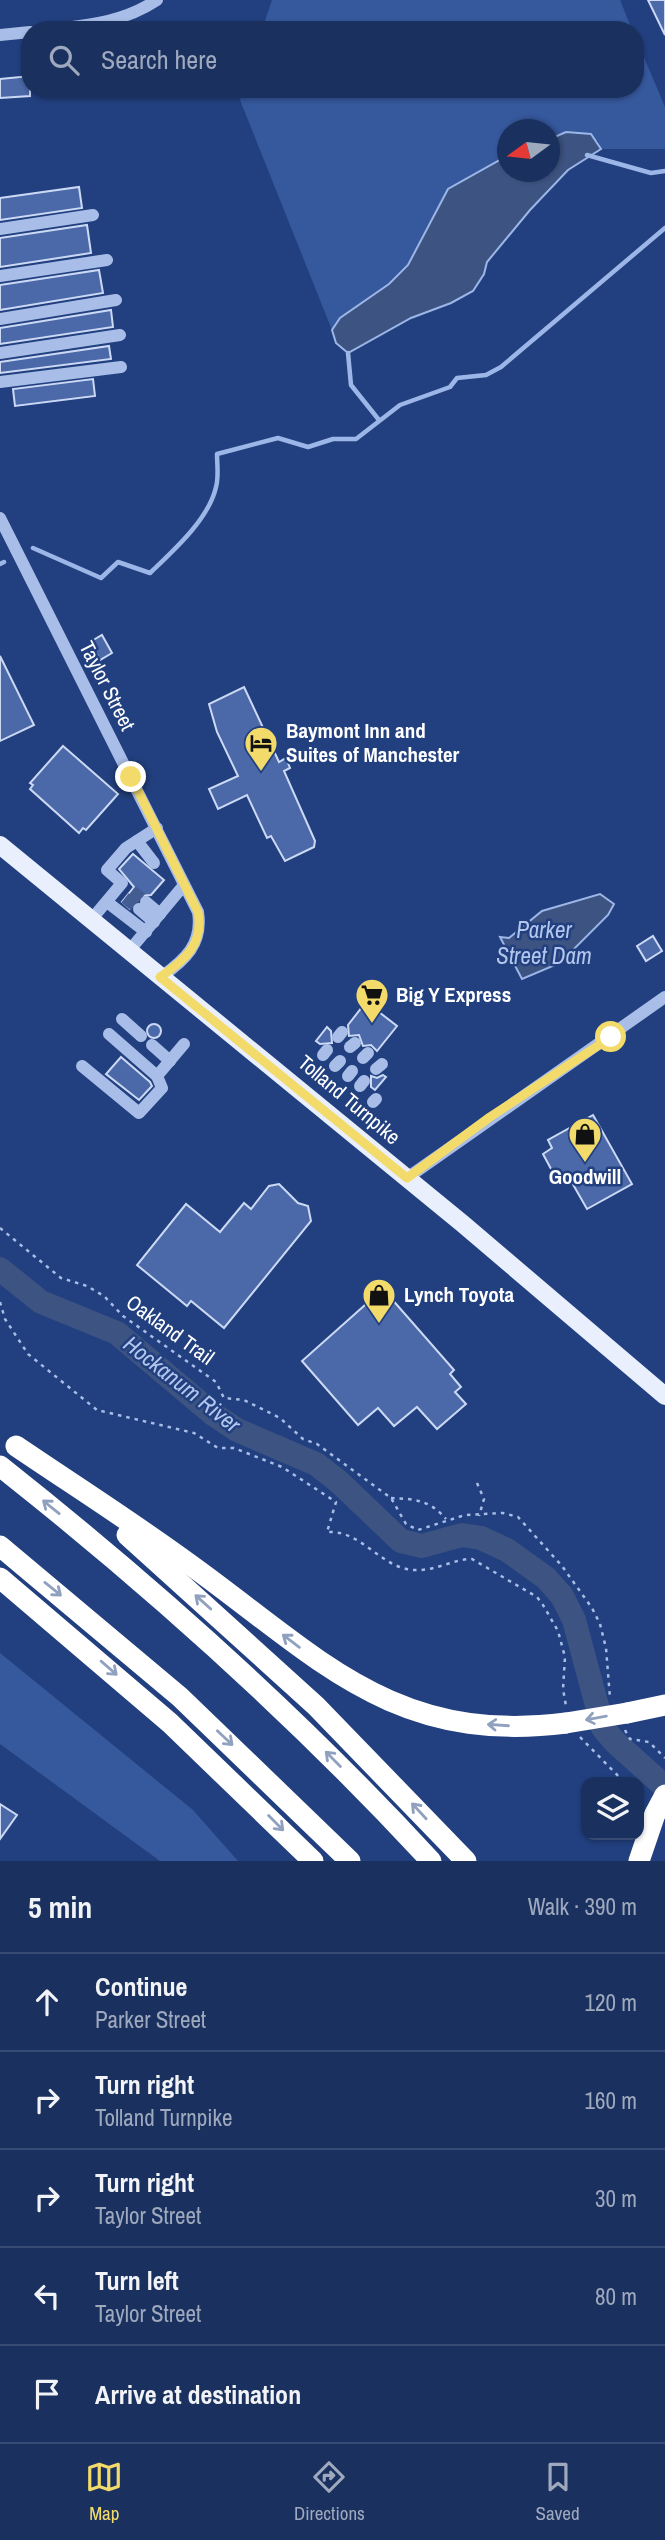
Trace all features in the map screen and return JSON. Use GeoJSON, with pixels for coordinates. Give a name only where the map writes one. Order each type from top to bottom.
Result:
{"type":"FeatureCollection","features":[{"type":"Feature","properties":{"kind":"highway"},"geometry":{"type":"LineString","coordinates":[[8,1440],[192,1565],[327,1667],[360,1688],[404,1707],[455,1721],[501,1726],[569,1724],[665,1705]]}},
{"type":"Feature","properties":{"kind":"highway"},"geometry":{"type":"LineString","coordinates":[[8,1440],[129,1537],[259,1652],[349,1738],[466,1861]]}},
{"type":"Feature","properties":{"kind":"highway"},"geometry":{"type":"LineString","coordinates":[[0,1466],[123,1566],[228,1659],[336,1762],[431,1861]]}},
{"type":"Feature","properties":{"kind":"highway"},"geometry":{"type":"LineString","coordinates":[[0,1546],[172,1689],[350,1861]]}},
{"type":"Feature","properties":{"kind":"highway"},"geometry":{"type":"LineString","coordinates":[[0,1578],[153,1707],[313,1861]]}},
{"type":"Feature","properties":{"kind":"highway"},"geometry":{"type":"LineString","coordinates":[[639,1861],[655,1814],[665,1795]]}},
{"type":"Feature","properties":{"kind":"main road","name":"Tolland Turnpike"},"geometry":{"type":"LineString","coordinates":[[0,845],[407,1178],[665,1396]]}},
{"type":"Feature","properties":{"kind":"street"},"geometry":{"type":"LineString","coordinates":[[114,21],[136,13],[157,0]]}},
{"type":"Feature","properties":{"kind":"street"},"geometry":{"type":"LineString","coordinates":[[0,35],[21,33]]}},
{"type":"Feature","properties":{"kind":"street"},"geometry":{"type":"LineString","coordinates":[[0,229],[93,215]]}},
{"type":"Feature","properties":{"kind":"street"},"geometry":{"type":"LineString","coordinates":[[0,276],[107,260]]}},
{"type":"Feature","properties":{"kind":"street"},"geometry":{"type":"LineString","coordinates":[[0,319],[116,300]]}},
{"type":"Feature","properties":{"kind":"street"},"geometry":{"type":"LineString","coordinates":[[0,353],[120,335]]}},
{"type":"Feature","properties":{"kind":"street"},"geometry":{"type":"LineString","coordinates":[[0,382],[121,367]]}},
{"type":"Feature","properties":{"kind":"street","name":"Taylor Street"},"geometry":{"type":"LineString","coordinates":[[0,518],[198,912],[201,928],[196,945],[180,963],[160,977]]}},
{"type":"Feature","properties":{"kind":"street"},"geometry":{"type":"LineString","coordinates":[[91,920],[107,902],[124,891],[107,870],[137,841],[157,828]]}},
{"type":"Feature","properties":{"kind":"street"},"geometry":{"type":"LineString","coordinates":[[137,841],[154,863]]}},
{"type":"Feature","properties":{"kind":"street"},"geometry":{"type":"LineString","coordinates":[[129,951],[184,886]]}},
{"type":"Feature","properties":{"kind":"street"},"geometry":{"type":"LineString","coordinates":[[107,902],[153,922]]}},
{"type":"Feature","properties":{"kind":"street"},"geometry":{"type":"LineString","coordinates":[[143,906],[153,922]]}},
{"type":"Feature","properties":{"kind":"street"},"geometry":{"type":"LineString","coordinates":[[407,1178],[665,997]]}},
{"type":"Feature","properties":{"kind":"street"},"geometry":{"type":"LineString","coordinates":[[122,1019],[141,1036]]}},
{"type":"Feature","properties":{"kind":"street"},"geometry":{"type":"LineString","coordinates":[[82,1066],[139,1113],[162,1088],[156,1076],[109,1034]]}},
{"type":"Feature","properties":{"kind":"street"},"geometry":{"type":"LineString","coordinates":[[156,1076],[184,1044]]}},
{"type":"Feature","properties":{"kind":"street"},"geometry":{"type":"LineString","coordinates":[[152,1045],[170,1061]]}},
{"type":"Feature","properties":{"kind":"path","name":"Oakland Trail"},"geometry":{"type":"LineString","coordinates":[[0,1228],[61,1278],[87,1286],[104,1296],[122,1317],[216,1382],[224,1398],[244,1400],[281,1418],[303,1439],[317,1444],[391,1498],[406,1524],[418,1530],[432,1528],[446,1519],[465,1515],[503,1513],[518,1517],[562,1566],[592,1608],[600,1625],[620,1713]]}},
{"type":"Feature","properties":{"kind":"path"},"geometry":{"type":"LineString","coordinates":[[0,1301],[5,1319],[19,1341],[45,1370],[97,1410],[194,1433],[218,1448],[234,1448],[282,1467],[336,1502],[327,1532],[338,1531],[371,1546],[380,1558],[418,1571],[472,1559],[537,1597],[558,1631],[565,1657],[563,1689],[569,1724],[619,1777]]}},
{"type":"Feature","properties":{"kind":"path"},"geometry":{"type":"LineString","coordinates":[[477,1483],[484,1499],[479,1516]]}},
{"type":"Feature","properties":{"kind":"path","name":"Oakland Trail"},"geometry":{"type":"LineString","coordinates":[[391,1498],[421,1500],[435,1506],[446,1519]]}},
{"type":"Feature","properties":{"kind":"path"},"geometry":{"type":"LineString","coordinates":[[620,1713],[630,1739],[649,1741],[665,1758]]}},
{"type":"Feature","properties":{"kind":"shaded area"},"geometry":{"type":"Polygon","coordinates":[[[272,0],[620,0],[628,21],[265,21],[272,0]]]}},
{"type":"Feature","properties":{"kind":"shaded area"},"geometry":{"type":"Polygon","coordinates":[[[644,57],[665,107],[665,149],[601,149],[598,141],[566,132],[560,135],[560,119],[497,119],[497,162],[448,189],[408,265],[389,284],[340,318],[332,330],[241,98],[644,98],[644,57]]]}},
{"type":"Feature","properties":{"kind":"shaded area"},"geometry":{"type":"Polygon","coordinates":[[[0,1653],[193,1810],[238,1861],[160,1861],[0,1744],[0,1653]]]}},
{"type":"Feature","properties":{"kind":"water"},"geometry":{"type":"Polygon","coordinates":[[[566,132],[591,134],[601,149],[568,170],[560,178],[560,135],[566,132]]]}},
{"type":"Feature","properties":{"kind":"water"},"geometry":{"type":"Polygon","coordinates":[[[497,162],[497,182],[557,182],[487,262],[484,274],[473,291],[451,303],[411,318],[348,353],[336,343],[332,330],[340,318],[389,284],[408,265],[448,189],[497,162]]]}},
{"type":"Feature","properties":{"kind":"water","name":"Parker Street Dam"},"geometry":{"type":"Polygon","coordinates":[[[600,894],[614,904],[608,915],[560,963],[522,979],[500,937],[509,938],[542,911],[600,894]]]}},
{"type":"Feature","properties":{"kind":"building"},"geometry":{"type":"Polygon","coordinates":[[[648,0],[665,0],[665,35],[648,0]]]}},
{"type":"Feature","properties":{"kind":"building"},"geometry":{"type":"Polygon","coordinates":[[[21,77],[21,97],[0,98],[0,79],[21,77]]]}},
{"type":"Feature","properties":{"kind":"building"},"geometry":{"type":"Polygon","coordinates":[[[79,187],[82,208],[0,220],[0,198],[79,187]]]}},
{"type":"Feature","properties":{"kind":"building"},"geometry":{"type":"Polygon","coordinates":[[[87,225],[91,253],[0,267],[0,238],[87,225]]]}},
{"type":"Feature","properties":{"kind":"building"},"geometry":{"type":"Polygon","coordinates":[[[99,270],[103,293],[0,310],[0,285],[99,270]]]}},
{"type":"Feature","properties":{"kind":"building"},"geometry":{"type":"Polygon","coordinates":[[[111,310],[113,327],[0,344],[0,328],[111,310]]]}},
{"type":"Feature","properties":{"kind":"building"},"geometry":{"type":"Polygon","coordinates":[[[109,346],[111,359],[0,373],[0,362],[109,346]]]}},
{"type":"Feature","properties":{"kind":"building"},"geometry":{"type":"Polygon","coordinates":[[[93,379],[95,396],[15,406],[13,389],[93,379]]]}},
{"type":"Feature","properties":{"kind":"building"},"geometry":{"type":"Polygon","coordinates":[[[102,635],[112,653],[100,660],[90,642],[102,635]]]}},
{"type":"Feature","properties":{"kind":"building"},"geometry":{"type":"Polygon","coordinates":[[[0,656],[34,725],[0,741],[0,656]]]}},
{"type":"Feature","properties":{"kind":"building","name":"Baymont Inn and Suites of Manchester"},"geometry":{"type":"Polygon","coordinates":[[[244,687],[279,762],[286,758],[290,768],[284,771],[315,841],[314,847],[285,861],[271,836],[267,838],[247,795],[218,809],[209,789],[238,776],[217,732],[209,704],[244,687]]]}},
{"type":"Feature","properties":{"kind":"building"},"geometry":{"type":"Polygon","coordinates":[[[63,746],[118,794],[86,830],[83,828],[79,833],[30,789],[33,785],[30,783],[63,746]]]}},
{"type":"Feature","properties":{"kind":"building"},"geometry":{"type":"Polygon","coordinates":[[[133,854],[164,880],[151,895],[140,896],[130,909],[122,902],[134,887],[119,869],[133,854]]]}},
{"type":"Feature","properties":{"kind":"building"},"geometry":{"type":"Polygon","coordinates":[[[653,936],[662,951],[646,961],[637,946],[653,936]]]}},
{"type":"Feature","properties":{"kind":"building","name":"Big Y Express"},"geometry":{"type":"Polygon","coordinates":[[[366,1002],[397,1026],[377,1051],[371,1045],[363,1046],[359,1035],[349,1036],[348,1025],[366,1002]]]}},
{"type":"Feature","properties":{"kind":"building"},"geometry":{"type":"Polygon","coordinates":[[[154,1024],[159,1026],[159,1036],[154,1038],[149,1036],[147,1031],[149,1026],[154,1024]]]}},
{"type":"Feature","properties":{"kind":"building"},"geometry":{"type":"Polygon","coordinates":[[[327,1027],[331,1031],[332,1043],[320,1044],[316,1041],[327,1027]]]}},
{"type":"Feature","properties":{"kind":"building"},"geometry":{"type":"Polygon","coordinates":[[[121,1057],[152,1086],[139,1100],[106,1074],[121,1057]]]}},
{"type":"Feature","properties":{"kind":"building"},"geometry":{"type":"Polygon","coordinates":[[[383,1075],[386,1077],[375,1090],[371,1087],[371,1076],[377,1078],[383,1075]]]}},
{"type":"Feature","properties":{"kind":"building","name":"Goodwill"},"geometry":{"type":"Polygon","coordinates":[[[593,1115],[632,1184],[587,1209],[567,1174],[557,1180],[543,1154],[552,1148],[548,1140],[593,1115]]]}},
{"type":"Feature","properties":{"kind":"building"},"geometry":{"type":"Polygon","coordinates":[[[279,1184],[298,1203],[308,1206],[311,1221],[224,1328],[191,1301],[187,1306],[137,1265],[186,1204],[220,1232],[244,1203],[251,1209],[269,1186],[279,1184]]]}},
{"type":"Feature","properties":{"kind":"building","name":"Lynch Toyota"},"geometry":{"type":"Polygon","coordinates":[[[383,1289],[454,1370],[450,1374],[461,1387],[455,1392],[466,1404],[437,1429],[417,1407],[394,1426],[378,1408],[358,1425],[302,1361],[383,1289]]]}},
{"type":"Feature","properties":{"kind":"building"},"geometry":{"type":"Polygon","coordinates":[[[0,1804],[17,1815],[0,1839],[0,1804]]]}},
{"type":"Feature","properties":{"kind":"waterway"},"geometry":{"type":"LineString","coordinates":[[587,155],[651,173],[665,171]]}},
{"type":"Feature","properties":{"kind":"waterway"},"geometry":{"type":"LineString","coordinates":[[33,548],[101,578],[118,562],[150,573],[189,534],[206,511],[217,483],[217,454],[278,438],[308,447],[333,439],[356,439],[400,405],[450,387],[457,378],[486,375],[501,367],[665,228]]}},
{"type":"Feature","properties":{"kind":"waterway"},"geometry":{"type":"LineString","coordinates":[[348,353],[351,385],[379,420]]}},
{"type":"Feature","properties":{"kind":"waterway"},"geometry":{"type":"LineString","coordinates":[[0,564],[4,562]]}},
{"type":"Feature","properties":{"kind":"waterway","name":"Hockanum River"},"geometry":{"type":"LineString","coordinates":[[0,1269],[41,1302],[117,1333],[213,1414],[237,1430],[316,1464],[338,1481],[401,1541],[422,1546],[462,1535],[481,1538],[507,1550],[546,1578],[562,1596],[574,1620],[603,1728],[665,1787]]}},
{"type":"Feature","properties":{"kind":"tunnel"},"geometry":{"type":"LineString","coordinates":[[132,891],[146,902]]}},
{"type":"Feature","properties":{"kind":"tunnel"},"geometry":{"type":"LineString","coordinates":[[125,898],[139,909]]}},
{"type":"Feature","properties":{"kind":"place","name":"Baymont Inn and Suites of Manchester"},"geometry":{"type":"Point","coordinates":[261,773]}},
{"type":"Feature","properties":{"kind":"place","name":"Big Y Express"},"geometry":{"type":"Point","coordinates":[372,1025]}},
{"type":"Feature","properties":{"kind":"place","name":"Goodwill"},"geometry":{"type":"Point","coordinates":[585,1164]}},
{"type":"Feature","properties":{"kind":"place","name":"Lynch Toyota"},"geometry":{"type":"Point","coordinates":[379,1325]}},
{"type":"Feature","properties":{"kind":"route"},"geometry":{"type":"LineString","coordinates":[[131,777],[198,912],[201,928],[196,945],[180,963],[160,977],[407,1178],[490,1117],[611,1037]]}}]}
